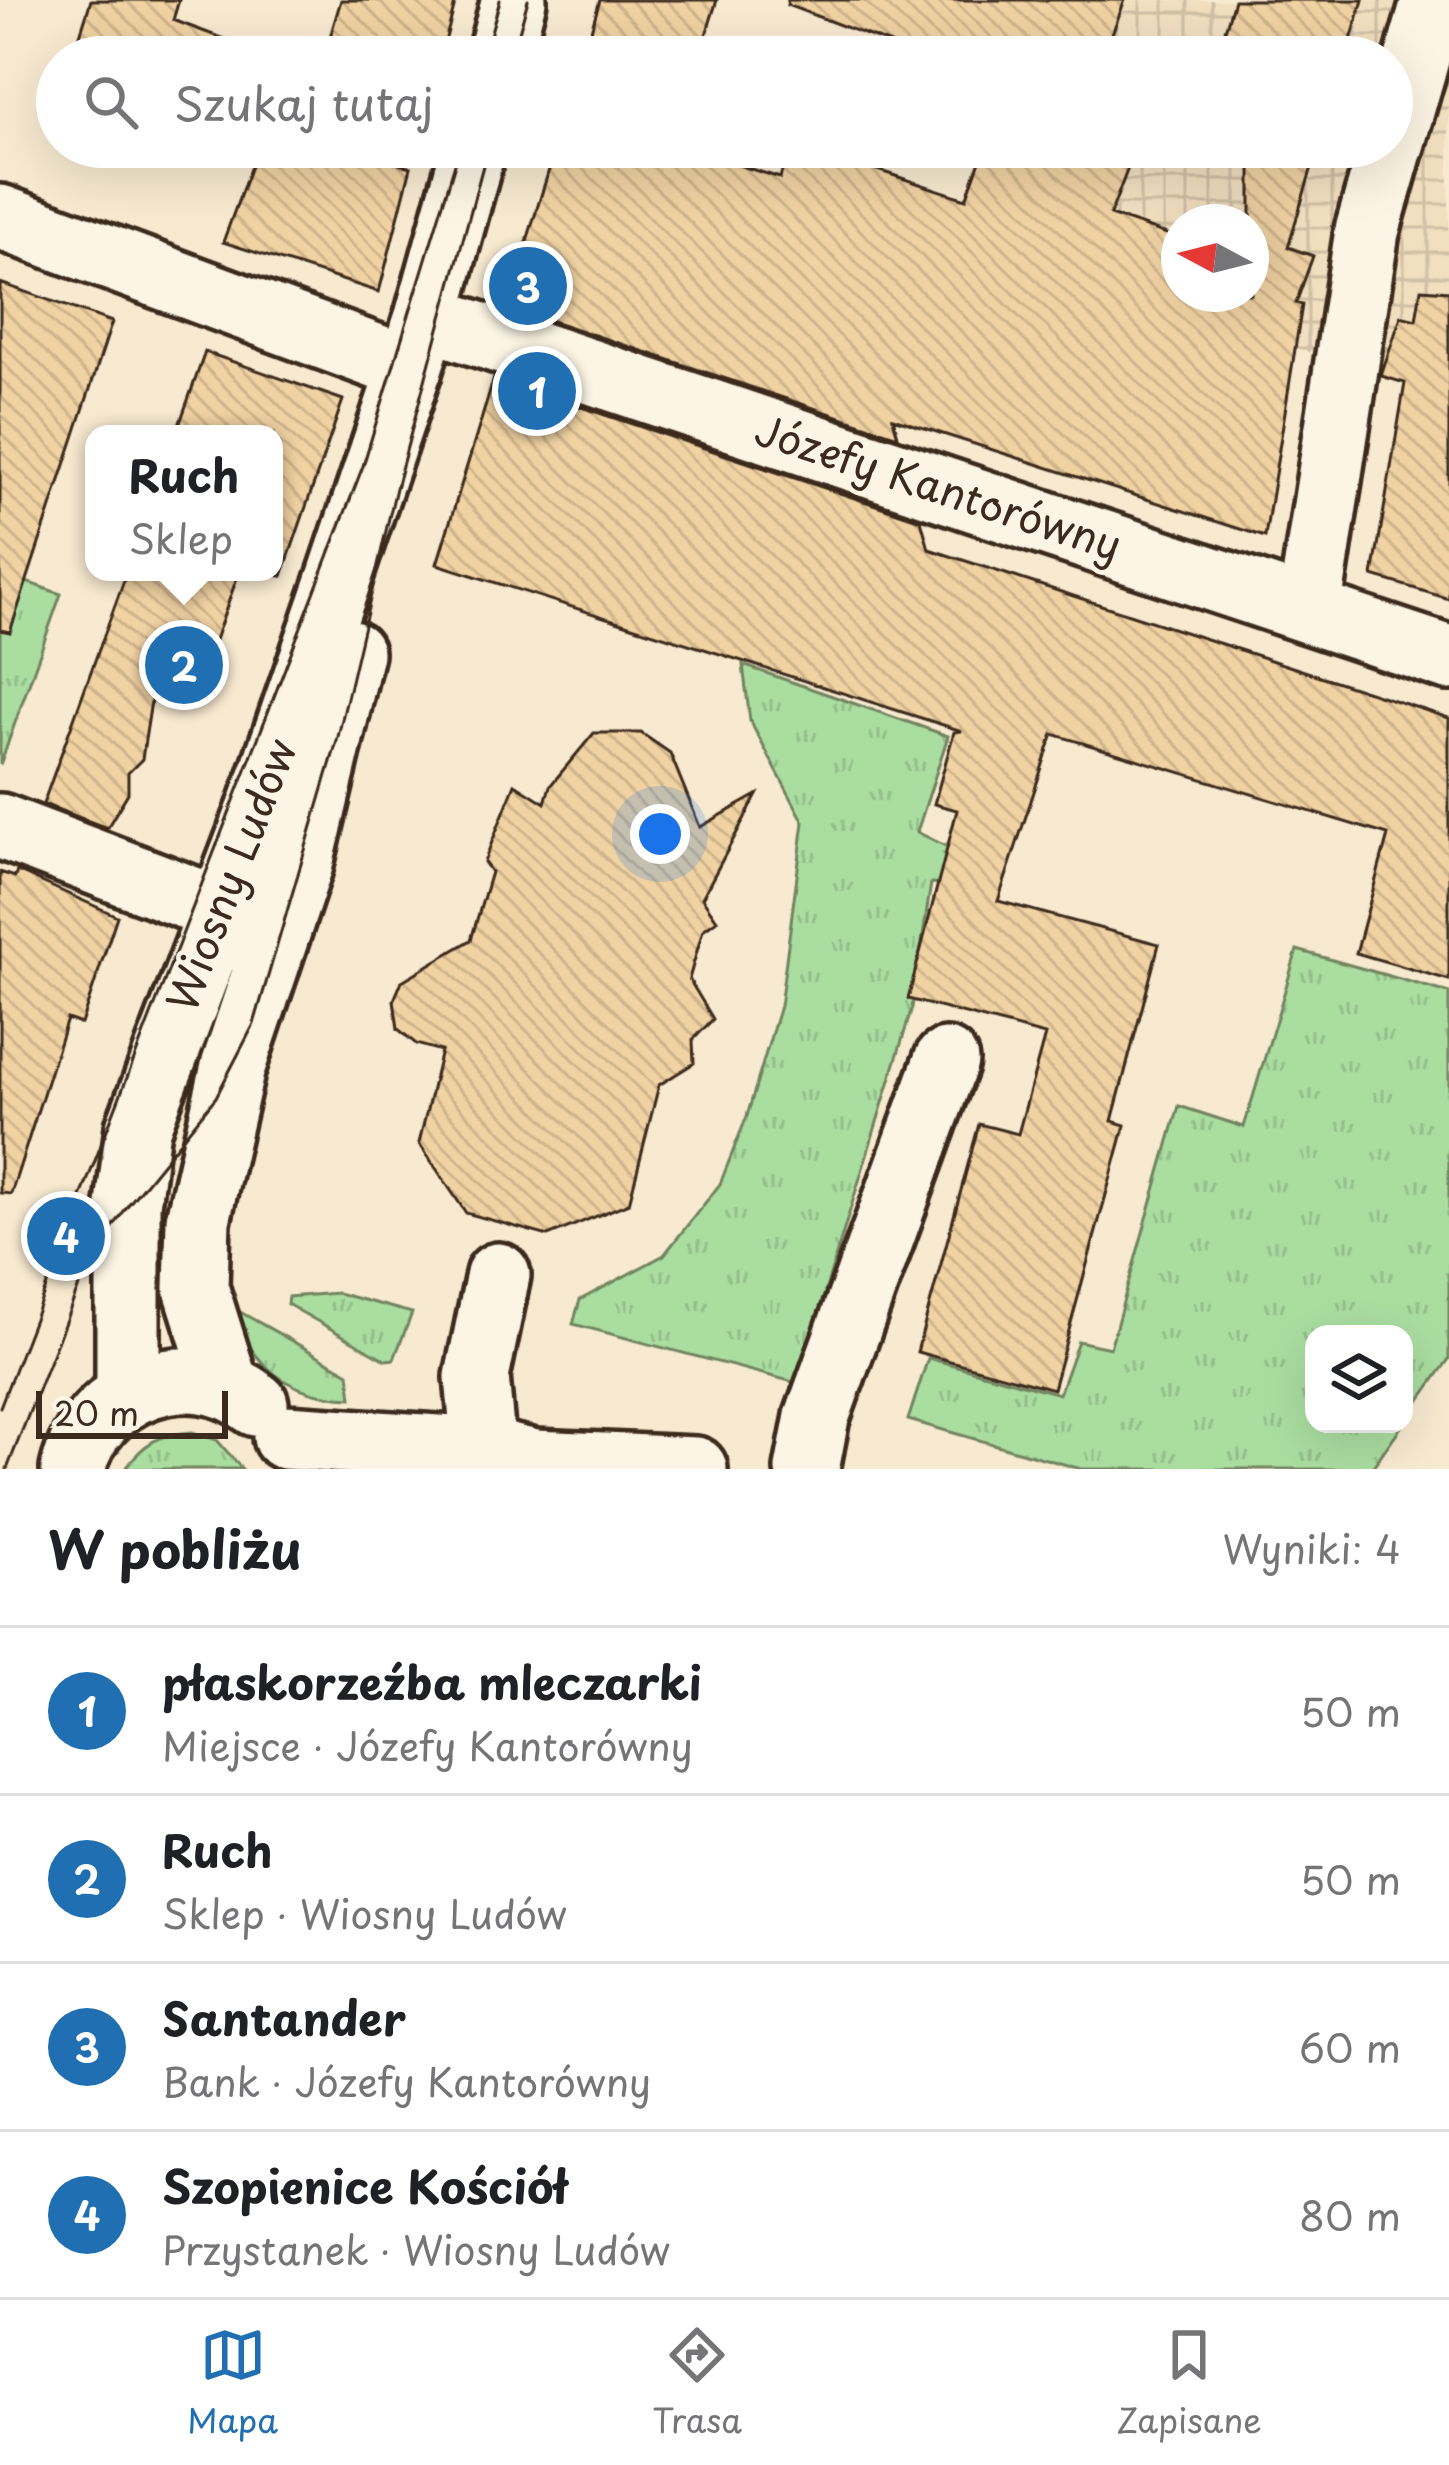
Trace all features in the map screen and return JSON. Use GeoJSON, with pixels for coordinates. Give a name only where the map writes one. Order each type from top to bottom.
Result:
{"type":"FeatureCollection","features":[{"type":"Feature","properties":{"kind":"street"},"geometry":{"type":"LineString","coordinates":[[505,36],[514,0]]}},
{"type":"Feature","properties":{"kind":"street"},"geometry":{"type":"LineString","coordinates":[[1413,73],[1434,0]]}},
{"type":"Feature","properties":{"kind":"street","name":"Wiosny Ludów"},"geometry":{"type":"LineString","coordinates":[[227,1388],[196,1288],[198,1220],[233,1067],[269,966],[312,818],[419,343],[467,168]]}},
{"type":"Feature","properties":{"kind":"street"},"geometry":{"type":"LineString","coordinates":[[1309,611],[1367,231],[1386,168]]}},
{"type":"Feature","properties":{"kind":"street","name":"Józefy Kantorówny"},"geometry":{"type":"LineString","coordinates":[[0,217],[1309,611],[1449,658]]}},
{"type":"Feature","properties":{"kind":"street","name":"Wiosny Ludów"},"geometry":{"type":"LineString","coordinates":[[128,1394],[128,1205],[138,1128],[221,910],[419,343]]}},
{"type":"Feature","properties":{"kind":"street"},"geometry":{"type":"LineString","coordinates":[[0,826],[221,910],[269,966]]}},
{"type":"Feature","properties":{"kind":"street"},"geometry":{"type":"LineString","coordinates":[[807,1469],[817,1418],[946,1061]]}},
{"type":"Feature","properties":{"kind":"street"},"geometry":{"type":"LineString","coordinates":[[498,1275],[477,1377],[512,1460]]}},
{"type":"Feature","properties":{"kind":"street"},"geometry":{"type":"LineString","coordinates":[[73,1469],[86,1435],[128,1394],[177,1380],[227,1388],[250,1399],[291,1453],[695,1469]]}},
{"type":"Feature","properties":{"kind":"shaded area"},"geometry":{"type":"Polygon","coordinates":[[[1083,0],[1449,0],[1449,398],[1186,312],[1269,312],[1269,204],[1161,204],[1161,304],[1017,257],[1055,168],[1413,168],[1413,36],[1076,36],[1083,0]]]}},
{"type":"Feature","properties":{"kind":"green space"},"geometry":{"type":"Polygon","coordinates":[[[0,573],[61,594],[0,765],[0,573]]]}},
{"type":"Feature","properties":{"kind":"green space"},"geometry":{"type":"Polygon","coordinates":[[[743,665],[948,736],[917,832],[970,858],[964,884],[931,883],[912,1008],[797,1383],[573,1324],[580,1300],[664,1255],[720,1184],[747,1116],[780,1006],[804,822],[750,721],[743,665]]]}},
{"type":"Feature","properties":{"kind":"green space"},"geometry":{"type":"Polygon","coordinates":[[[1297,950],[1449,993],[1449,1359],[1413,1409],[1413,1325],[1305,1325],[1305,1433],[1397,1433],[1371,1469],[1081,1469],[908,1420],[928,1358],[1059,1394],[1078,1341],[1110,1348],[1179,1106],[1244,1127],[1297,950]]]}},
{"type":"Feature","properties":{"kind":"green space"},"geometry":{"type":"Polygon","coordinates":[[[337,1293],[412,1313],[394,1359],[386,1360],[287,1304],[288,1297],[337,1293]]]}},
{"type":"Feature","properties":{"kind":"green space"},"geometry":{"type":"Polygon","coordinates":[[[226,1304],[349,1373],[352,1398],[307,1391],[273,1372],[247,1343],[226,1304]]]}},
{"type":"Feature","properties":{"kind":"green space"},"geometry":{"type":"Polygon","coordinates":[[[192,1432],[217,1440],[242,1469],[125,1469],[154,1441],[192,1432]]]}},
{"type":"Feature","properties":{"kind":"building"},"geometry":{"type":"Polygon","coordinates":[[[91,0],[179,0],[173,20],[216,36],[80,36],[91,0]]]}},
{"type":"Feature","properties":{"kind":"building"},"geometry":{"type":"Polygon","coordinates":[[[341,0],[456,0],[447,36],[330,36],[341,0]]]}},
{"type":"Feature","properties":{"kind":"building"},"geometry":{"type":"Polygon","coordinates":[[[600,0],[717,0],[706,36],[589,36],[600,0]]]}},
{"type":"Feature","properties":{"kind":"building"},"geometry":{"type":"Polygon","coordinates":[[[788,0],[1125,0],[1111,36],[869,36],[787,5],[788,0]]]}},
{"type":"Feature","properties":{"kind":"building"},"geometry":{"type":"Polygon","coordinates":[[[1234,0],[1363,0],[1352,36],[1223,36],[1234,0]]]}},
{"type":"Feature","properties":{"kind":"building"},"geometry":{"type":"Polygon","coordinates":[[[250,168],[411,168],[379,292],[223,242],[250,168]]]}},
{"type":"Feature","properties":{"kind":"building"},"geometry":{"type":"Polygon","coordinates":[[[550,168],[748,168],[780,178],[783,168],[871,168],[966,199],[977,168],[1128,168],[1110,215],[1161,232],[1161,312],[1269,312],[1269,204],[1251,204],[1251,168],[1312,168],[1288,247],[1313,256],[1296,303],[1302,305],[1265,537],[893,418],[898,436],[528,313],[515,280],[550,168]]]}},
{"type":"Feature","properties":{"kind":"building"},"geometry":{"type":"Polygon","coordinates":[[[0,283],[112,322],[10,632],[0,630],[0,283]]]}},
{"type":"Feature","properties":{"kind":"building"},"geometry":{"type":"Polygon","coordinates":[[[1421,289],[1449,291],[1449,599],[1373,576],[1405,383],[1381,376],[1401,316],[1416,320],[1421,289]]]}},
{"type":"Feature","properties":{"kind":"building"},"geometry":{"type":"Polygon","coordinates":[[[205,352],[343,400],[283,573],[283,425],[179,425],[205,352]]]}},
{"type":"Feature","properties":{"kind":"building"},"geometry":{"type":"Polygon","coordinates":[[[494,378],[921,520],[929,549],[1449,718],[1449,980],[1356,953],[1388,835],[1053,734],[998,901],[1159,944],[1112,1121],[1125,1125],[1053,1389],[917,1352],[979,1124],[1018,1134],[1045,1035],[908,999],[957,810],[934,804],[954,732],[962,731],[437,564],[494,378]]]}},
{"type":"Feature","properties":{"kind":"building"},"geometry":{"type":"Polygon","coordinates":[[[124,581],[236,581],[197,691],[155,676],[142,759],[128,773],[128,793],[107,828],[43,804],[124,581]]]}},
{"type":"Feature","properties":{"kind":"building"},"geometry":{"type":"Polygon","coordinates":[[[594,733],[641,733],[670,753],[700,827],[757,795],[702,898],[717,920],[703,930],[689,979],[713,1019],[693,1040],[694,1063],[659,1085],[629,1203],[548,1236],[466,1213],[419,1143],[441,1051],[416,1044],[398,1029],[394,1000],[402,981],[471,940],[491,872],[484,862],[515,784],[545,803],[550,786],[594,733]]]}},
{"type":"Feature","properties":{"kind":"building"},"geometry":{"type":"Polygon","coordinates":[[[17,871],[117,916],[81,1024],[67,1019],[11,1194],[0,1193],[0,872],[15,877],[17,871]]]}},
{"type":"Feature","properties":{"kind":"tram line"},"geometry":{"type":"LineString","coordinates":[[490,36],[500,0]]}},
{"type":"Feature","properties":{"kind":"tram line"},"geometry":{"type":"LineString","coordinates":[[518,36],[528,0]]}},
{"type":"Feature","properties":{"kind":"tram line"},"geometry":{"type":"LineString","coordinates":[[0,1407],[363,466],[454,168]]}},
{"type":"Feature","properties":{"kind":"tram line"},"geometry":{"type":"LineString","coordinates":[[7,1469],[87,1266],[128,1205],[216,1097],[254,1024],[337,741],[396,488],[482,168]]}},
{"type":"Feature","properties":{"kind":"place","name":"Santander"},"geometry":{"type":"Point","coordinates":[528,286]}},
{"type":"Feature","properties":{"kind":"place","name":"płaskorzeźba mleczarki"},"geometry":{"type":"Point","coordinates":[537,391]}},
{"type":"Feature","properties":{"kind":"place","name":"Ruch"},"geometry":{"type":"Point","coordinates":[184,665]}},
{"type":"Feature","properties":{"kind":"place","name":"Szopienice Kościół"},"geometry":{"type":"Point","coordinates":[66,1236]}}]}
